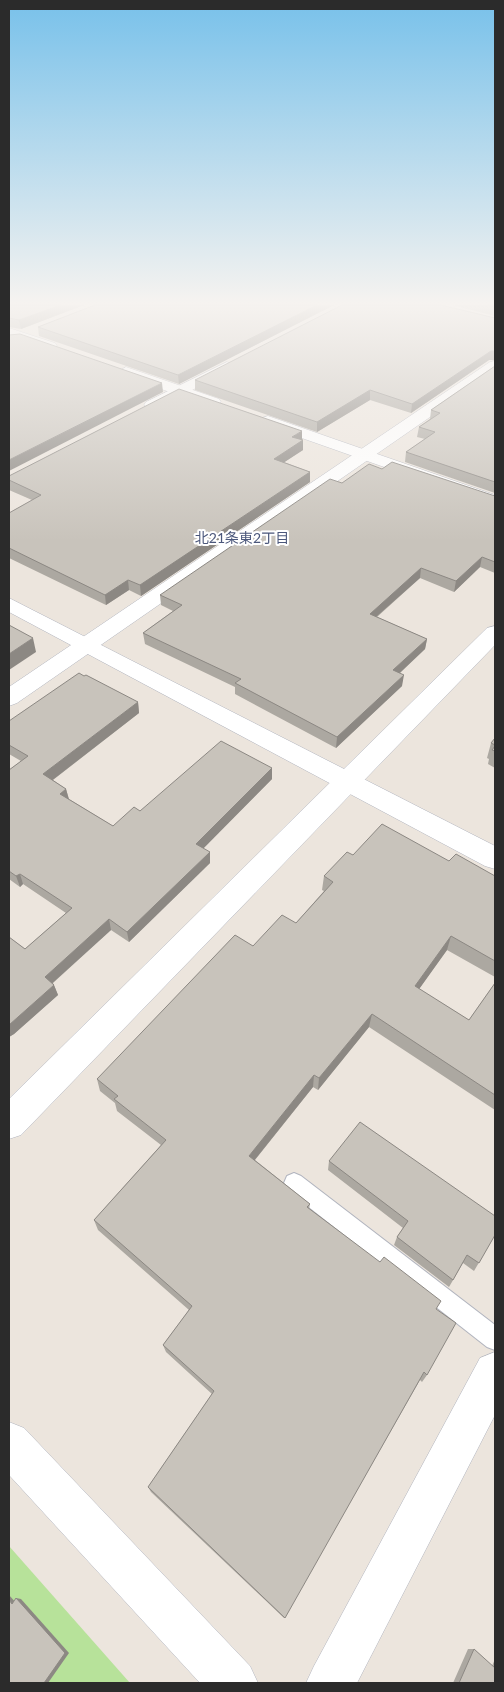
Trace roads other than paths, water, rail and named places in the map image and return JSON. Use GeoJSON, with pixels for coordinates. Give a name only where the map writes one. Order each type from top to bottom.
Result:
{"type":"FeatureCollection","features":[{"type":"Feature","properties":{"kind":"street"},"geometry":{"type":"LineString","coordinates":[[160,384],[225,406]]}},
{"type":"Feature","properties":{"kind":"street"},"geometry":{"type":"LineString","coordinates":[[135,414],[193,384]]}},
{"type":"Feature","properties":{"kind":"street"},"geometry":{"type":"LineString","coordinates":[[9,698],[467,384]]}},
{"type":"Feature","properties":{"kind":"street"},"geometry":{"type":"LineString","coordinates":[[252,416],[495,501]]}},
{"type":"Feature","properties":{"kind":"street"},"geometry":{"type":"LineString","coordinates":[[9,604],[495,858]]}},
{"type":"Feature","properties":{"kind":"street"},"geometry":{"type":"LineString","coordinates":[[9,1123],[495,633]]}},
{"type":"Feature","properties":{"kind":"street"},"geometry":{"type":"LineString","coordinates":[[331,1683],[495,1373]]}},
{"type":"Feature","properties":{"kind":"street"},"geometry":{"type":"LineString","coordinates":[[9,1443],[233,1683]]}},
{"type":"Feature","properties":{"kind":"lane"},"geometry":{"type":"LineString","coordinates":[[294,1183],[495,1339]]}},
{"type":"Feature","properties":{"kind":"district","name":"北21条東2丁目"},"geometry":{"type":"Point","coordinates":[242,537]}}]}
